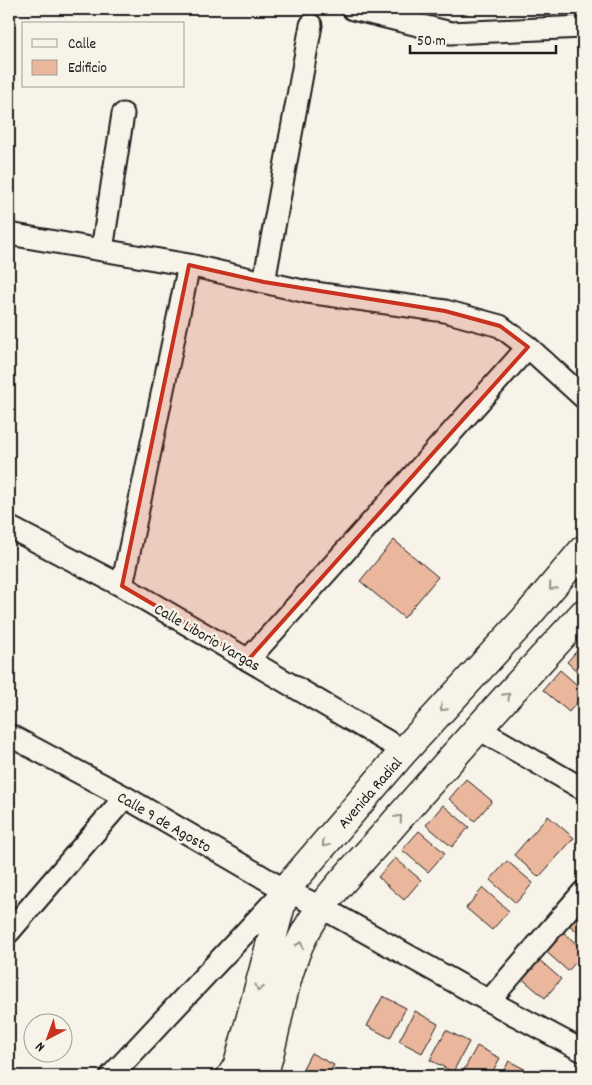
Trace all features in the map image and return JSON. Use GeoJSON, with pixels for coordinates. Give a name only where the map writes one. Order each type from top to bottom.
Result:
{"type":"FeatureCollection","features":[{"type":"Feature","properties":{"kind":"street"},"geometry":{"type":"LineString","coordinates":[[354,9],[451,33],[583,27]]}},
{"type":"Feature","properties":{"kind":"street"},"geometry":{"type":"LineString","coordinates":[[264,282],[311,25]]}},
{"type":"Feature","properties":{"kind":"street"},"geometry":{"type":"LineString","coordinates":[[102,250],[123,114]]}},
{"type":"Feature","properties":{"kind":"street"},"geometry":{"type":"LineString","coordinates":[[9,234],[189,264],[307,292],[445,311],[500,326],[528,347],[583,397]]}},
{"type":"Feature","properties":{"kind":"street"},"geometry":{"type":"LineString","coordinates":[[122,586],[189,264]]}},
{"type":"Feature","properties":{"kind":"street"},"geometry":{"type":"LineString","coordinates":[[248,660],[528,347]]}},
{"type":"Feature","properties":{"kind":"street","name":"Calle Liborio Vargas"},"geometry":{"type":"LineString","coordinates":[[9,527],[122,586],[404,750]]}},
{"type":"Feature","properties":{"kind":"street","name":"Avenida Radial"},"geometry":{"type":"LineString","coordinates":[[231,1076],[238,1065],[285,890],[404,750],[524,620],[583,550]]}},
{"type":"Feature","properties":{"kind":"street"},"geometry":{"type":"LineString","coordinates":[[264,1076],[273,1046],[286,980],[300,943],[321,907],[477,728],[583,614]]}},
{"type":"Feature","properties":{"kind":"street"},"geometry":{"type":"LineString","coordinates":[[477,728],[583,789]]}},
{"type":"Feature","properties":{"kind":"street","name":"Calle 9 de Agosto"},"geometry":{"type":"LineString","coordinates":[[9,735],[125,798],[285,890],[321,907],[583,1051]]}},
{"type":"Feature","properties":{"kind":"street"},"geometry":{"type":"LineString","coordinates":[[9,932],[125,798]]}},
{"type":"Feature","properties":{"kind":"street"},"geometry":{"type":"LineString","coordinates":[[111,1076],[285,890]]}},
{"type":"Feature","properties":{"kind":"street"},"geometry":{"type":"LineString","coordinates":[[489,1001],[583,892]]}},
{"type":"Feature","properties":{"kind":"highlighted area"},"geometry":{"type":"Polygon","coordinates":[[[189,265],[264,282],[445,311],[500,326],[528,347],[248,660],[122,586],[189,265]]]}},
{"type":"Feature","properties":{"kind":"building"},"geometry":{"type":"Polygon","coordinates":[[[394,540],[438,577],[404,618],[360,581],[394,540]]]}},
{"type":"Feature","properties":{"kind":"building"},"geometry":{"type":"Polygon","coordinates":[[[583,644],[583,677],[567,662],[583,644]]]}},
{"type":"Feature","properties":{"kind":"building"},"geometry":{"type":"Polygon","coordinates":[[[560,670],[583,690],[583,695],[569,712],[543,690],[560,670]]]}},
{"type":"Feature","properties":{"kind":"building"},"geometry":{"type":"Polygon","coordinates":[[[466,779],[492,801],[475,821],[449,799],[466,779]]]}},
{"type":"Feature","properties":{"kind":"building"},"geometry":{"type":"Polygon","coordinates":[[[443,805],[469,827],[452,847],[426,825],[443,805]]]}},
{"type":"Feature","properties":{"kind":"building"},"geometry":{"type":"Polygon","coordinates":[[[548,816],[574,838],[539,877],[514,855],[548,816]]]}},
{"type":"Feature","properties":{"kind":"building"},"geometry":{"type":"Polygon","coordinates":[[[419,831],[445,853],[428,872],[402,850],[419,831]]]}},
{"type":"Feature","properties":{"kind":"building"},"geometry":{"type":"Polygon","coordinates":[[[395,858],[421,880],[404,900],[378,877],[395,858]]]}},
{"type":"Feature","properties":{"kind":"building"},"geometry":{"type":"Polygon","coordinates":[[[507,861],[533,883],[516,903],[490,880],[507,861]]]}},
{"type":"Feature","properties":{"kind":"building"},"geometry":{"type":"Polygon","coordinates":[[[483,888],[509,911],[492,930],[466,908],[483,888]]]}},
{"type":"Feature","properties":{"kind":"building"},"geometry":{"type":"Polygon","coordinates":[[[583,904],[583,937],[567,923],[583,904]]]}},
{"type":"Feature","properties":{"kind":"building"},"geometry":{"type":"Polygon","coordinates":[[[560,929],[583,950],[583,954],[568,971],[543,949],[560,929]]]}},
{"type":"Feature","properties":{"kind":"building"},"geometry":{"type":"Polygon","coordinates":[[[536,957],[561,979],[545,998],[519,976],[536,957]]]}},
{"type":"Feature","properties":{"kind":"building"},"geometry":{"type":"Polygon","coordinates":[[[383,996],[406,1008],[390,1038],[367,1026],[383,996]]]}},
{"type":"Feature","properties":{"kind":"building"},"geometry":{"type":"Polygon","coordinates":[[[415,1011],[438,1024],[422,1053],[399,1041],[415,1011]]]}},
{"type":"Feature","properties":{"kind":"building"},"geometry":{"type":"Polygon","coordinates":[[[446,1030],[469,1042],[453,1072],[430,1060],[446,1030]]]}},
{"type":"Feature","properties":{"kind":"building"},"geometry":{"type":"Polygon","coordinates":[[[477,1046],[500,1058],[490,1076],[461,1075],[477,1046]]]}},
{"type":"Feature","properties":{"kind":"building"},"geometry":{"type":"Polygon","coordinates":[[[311,1053],[334,1065],[328,1076],[299,1076],[311,1053]]]}},
{"type":"Feature","properties":{"kind":"building"},"geometry":{"type":"Polygon","coordinates":[[[509,1061],[532,1073],[530,1076],[501,1076],[509,1061]]]}}]}
